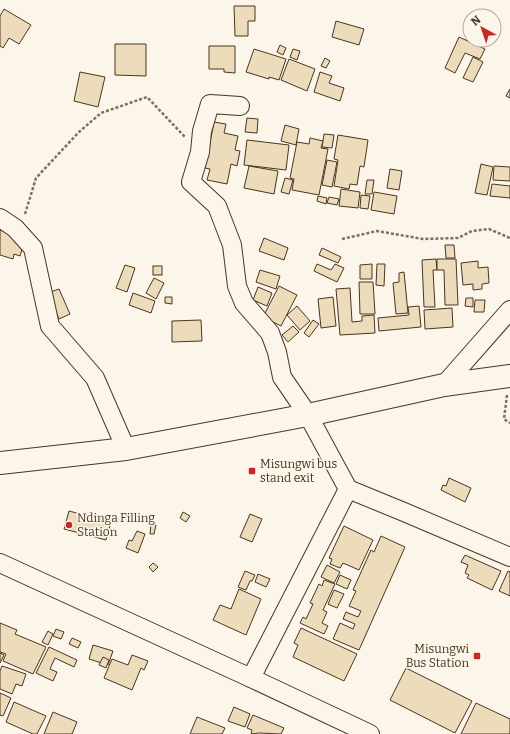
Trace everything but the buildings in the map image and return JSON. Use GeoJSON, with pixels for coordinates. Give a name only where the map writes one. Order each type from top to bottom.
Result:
{"type":"FeatureCollection","features":[{"type":"Feature","properties":{"kind":"highway"},"geometry":{"type":"LineString","coordinates":[[0,463],[126,449],[308,416],[444,385],[509,377]]}},
{"type":"Feature","properties":{"kind":"street"},"geometry":{"type":"LineString","coordinates":[[240,106],[210,104],[202,131],[200,152],[191,182],[217,206],[232,245],[237,286],[244,303],[270,333],[277,352],[282,377],[308,416],[348,489],[510,557]]}},
{"type":"Feature","properties":{"kind":"street"},"geometry":{"type":"LineString","coordinates":[[0,218],[15,228],[33,248],[50,326],[95,378],[126,449]]}},
{"type":"Feature","properties":{"kind":"street"},"geometry":{"type":"LineString","coordinates":[[444,385],[510,310]]}},
{"type":"Feature","properties":{"kind":"street"},"geometry":{"type":"LineString","coordinates":[[251,678],[348,489]]}},
{"type":"Feature","properties":{"kind":"street"},"geometry":{"type":"LineString","coordinates":[[0,563],[370,734]]}},
{"type":"Feature","properties":{"kind":"path"},"geometry":{"type":"LineString","coordinates":[[24,214],[36,178],[79,132],[100,113],[147,97],[200,152]]}},
{"type":"Feature","properties":{"kind":"path"},"geometry":{"type":"LineString","coordinates":[[342,239],[377,231],[423,239],[458,238],[472,231],[490,229],[510,238]]}},
{"type":"Feature","properties":{"kind":"path"},"geometry":{"type":"LineString","coordinates":[[509,377],[504,419],[510,423]]}},
{"type":"Feature","properties":{"kind":"place","name":"Misungwi bus stand exit"},"geometry":{"type":"Point","coordinates":[252,471]}},
{"type":"Feature","properties":{"kind":"place","name":"Ndinga Filling Station"},"geometry":{"type":"Point","coordinates":[69,525]}},
{"type":"Feature","properties":{"kind":"place","name":"Misungwi Bus Station"},"geometry":{"type":"Point","coordinates":[477,656]}}]}
